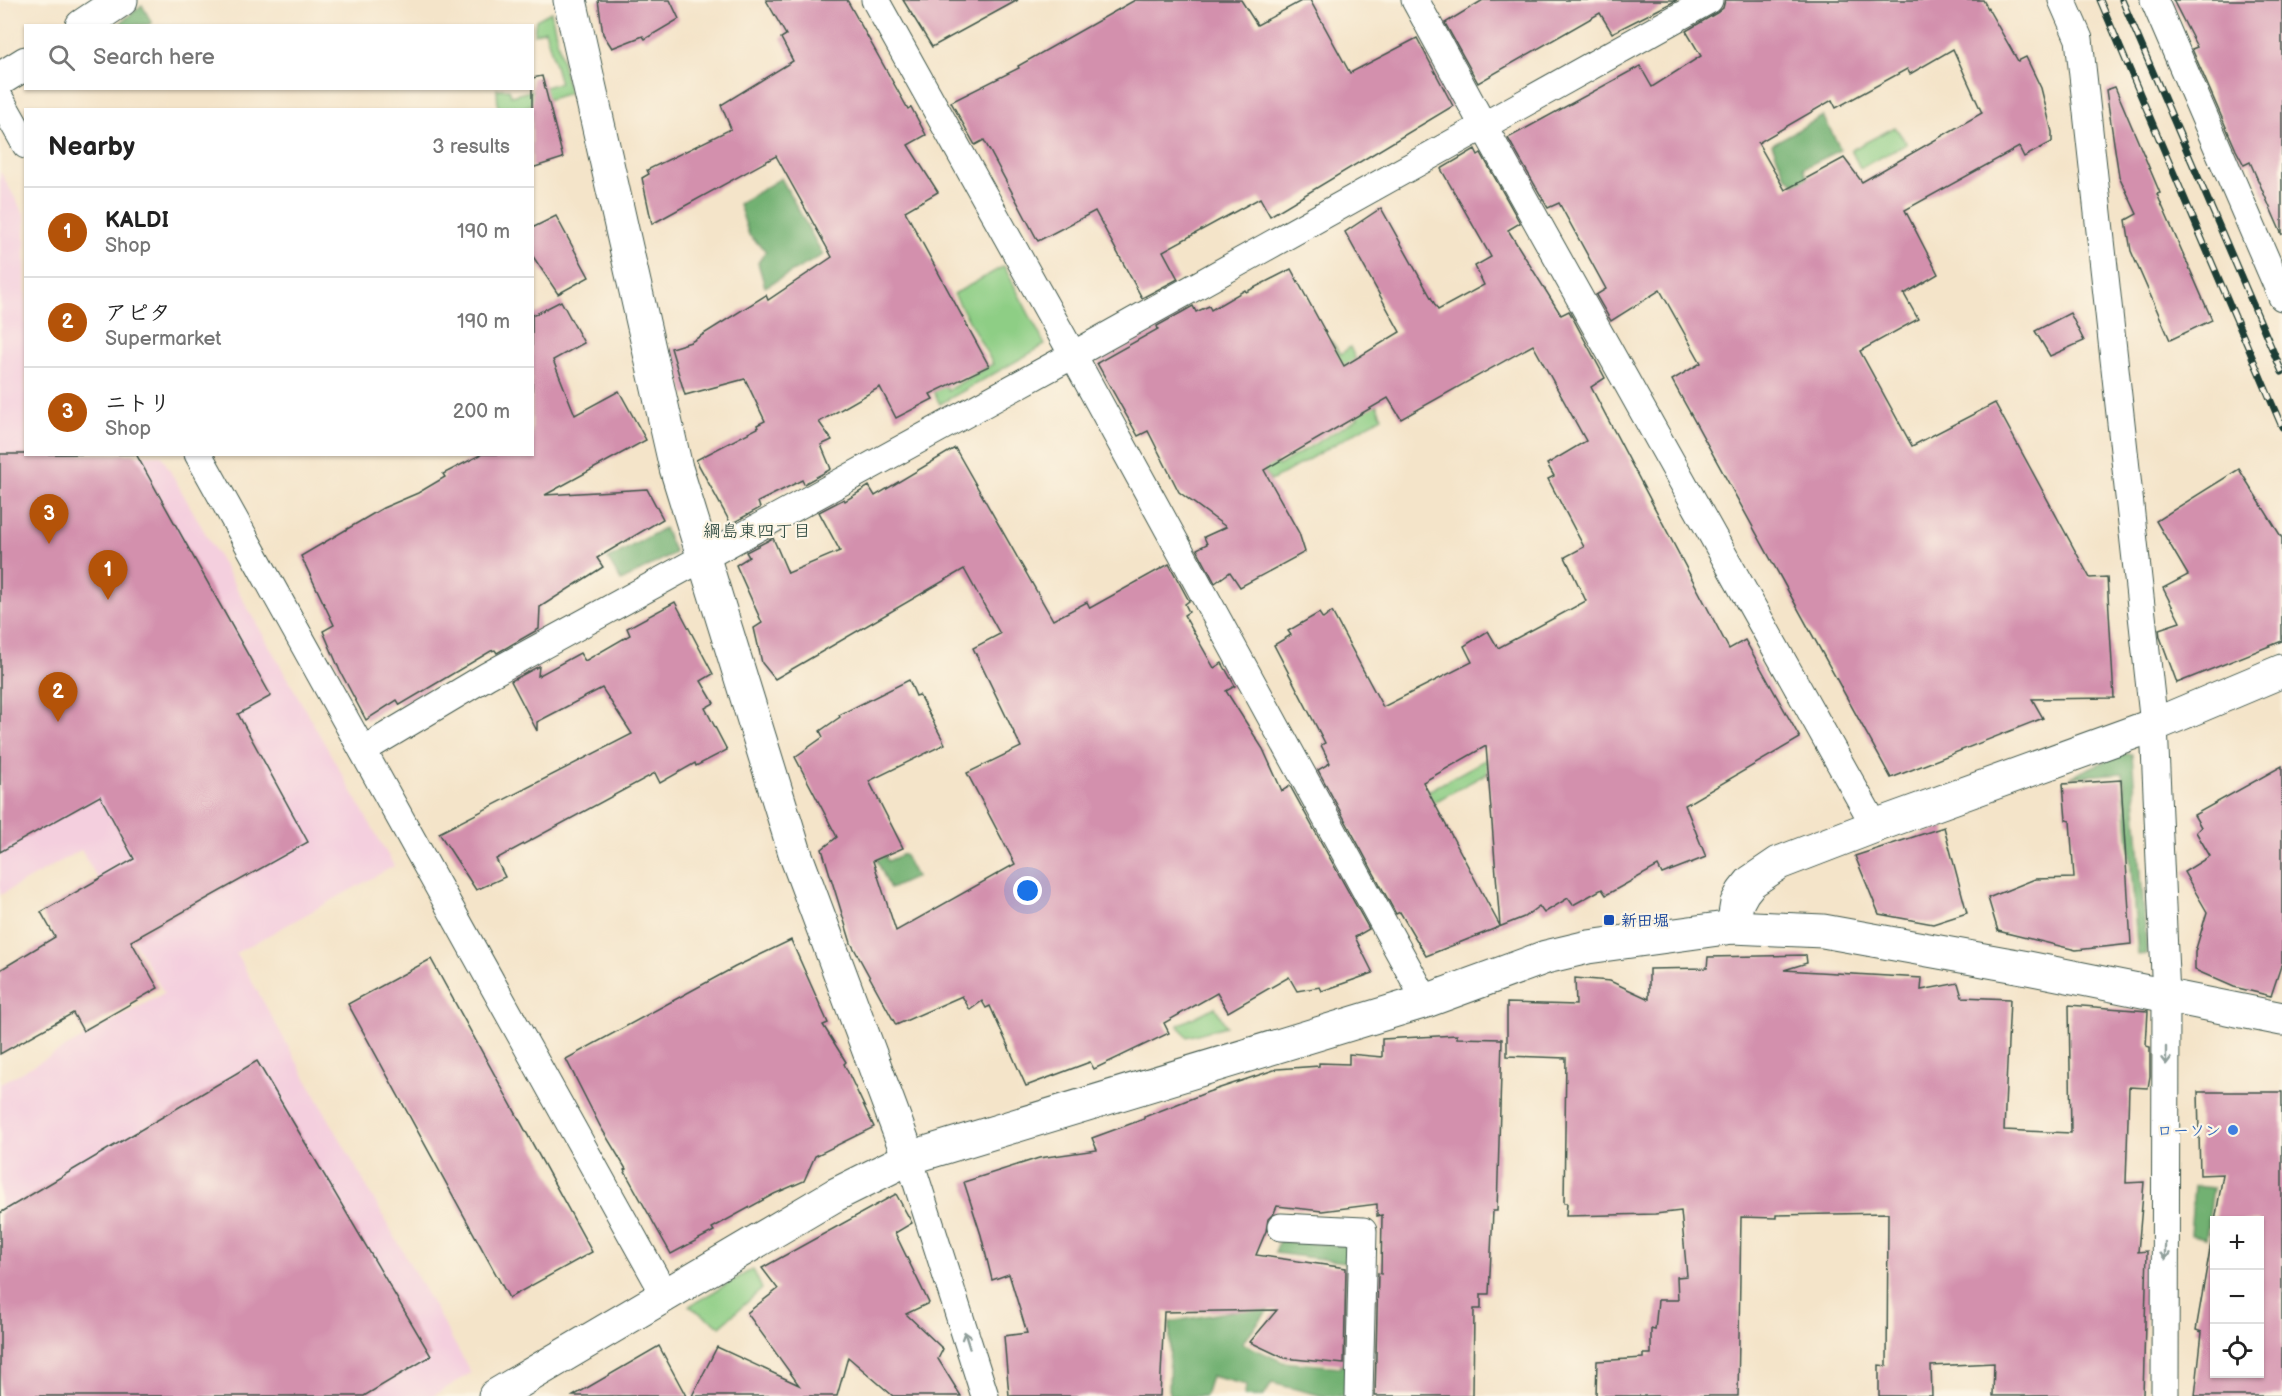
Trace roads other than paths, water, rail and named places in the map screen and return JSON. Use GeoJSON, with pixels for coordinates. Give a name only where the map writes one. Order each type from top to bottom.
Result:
{"type":"FeatureCollection","features":[{"type":"Feature","properties":{"kind":"street"},"geometry":{"type":"LineString","coordinates":[[85,24],[121,0]]}},
{"type":"Feature","properties":{"kind":"street"},"geometry":{"type":"LineString","coordinates":[[570,0],[676,468],[795,853],[909,1158],[985,1396]]}},
{"type":"Feature","properties":{"kind":"street"},"geometry":{"type":"LineString","coordinates":[[875,0],[1073,355],[1426,1002]]}},
{"type":"Feature","properties":{"kind":"street"},"geometry":{"type":"LineString","coordinates":[[1415,0],[1875,826]]}},
{"type":"Feature","properties":{"kind":"street"},"geometry":{"type":"LineString","coordinates":[[363,750],[487,676],[1073,355],[1709,0]]}},
{"type":"Feature","properties":{"kind":"street"},"geometry":{"type":"LineString","coordinates":[[2062,0],[2079,39],[2154,725],[2166,997],[2165,1396]]}},
{"type":"Feature","properties":{"kind":"street"},"geometry":{"type":"LineString","coordinates":[[2154,0],[2282,297]]}},
{"type":"Feature","properties":{"kind":"street"},"geometry":{"type":"LineString","coordinates":[[0,79],[24,64]]}},
{"type":"Feature","properties":{"kind":"street"},"geometry":{"type":"LineString","coordinates":[[0,99],[24,141]]}},
{"type":"Feature","properties":{"kind":"street"},"geometry":{"type":"LineString","coordinates":[[199,456],[666,1295]]}},
{"type":"Feature","properties":{"kind":"street"},"geometry":{"type":"LineString","coordinates":[[1733,927],[1737,903],[1743,892],[1751,882],[1779,863],[2154,725],[2282,671]]}},
{"type":"Feature","properties":{"kind":"street"},"geometry":{"type":"LineString","coordinates":[[495,1396],[835,1196],[909,1158],[1426,1002],[1546,957],[1588,947],[1733,927],[1823,931],[2028,968],[2282,1020]]}},
{"type":"Feature","properties":{"kind":"street"},"geometry":{"type":"LineString","coordinates":[[1281,1227],[1363,1231],[1359,1396]]}},
{"type":"Feature","properties":{"kind":"railway"},"geometry":{"type":"LineString","coordinates":[[2100,0],[2282,427]]}},
{"type":"Feature","properties":{"kind":"railway"},"geometry":{"type":"LineString","coordinates":[[2122,0],[2282,372]]}},
{"type":"Feature","properties":{"kind":"place","name":"ニトリ"},"geometry":{"type":"Point","coordinates":[49,544]}},
{"type":"Feature","properties":{"kind":"place","name":"KALDI"},"geometry":{"type":"Point","coordinates":[108,600]}},
{"type":"Feature","properties":{"kind":"place","name":"アピタ"},"geometry":{"type":"Point","coordinates":[58,722]}},
{"type":"Feature","properties":{"kind":"place","name":"新田堀"},"geometry":{"type":"Point","coordinates":[1609,920]}},
{"type":"Feature","properties":{"kind":"place","name":"ローソン"},"geometry":{"type":"Point","coordinates":[2233,1130]}},
{"type":"Feature","properties":{"kind":"district","name":"綱島東四丁目"},"geometry":{"type":"Point","coordinates":[757,531]}}]}
